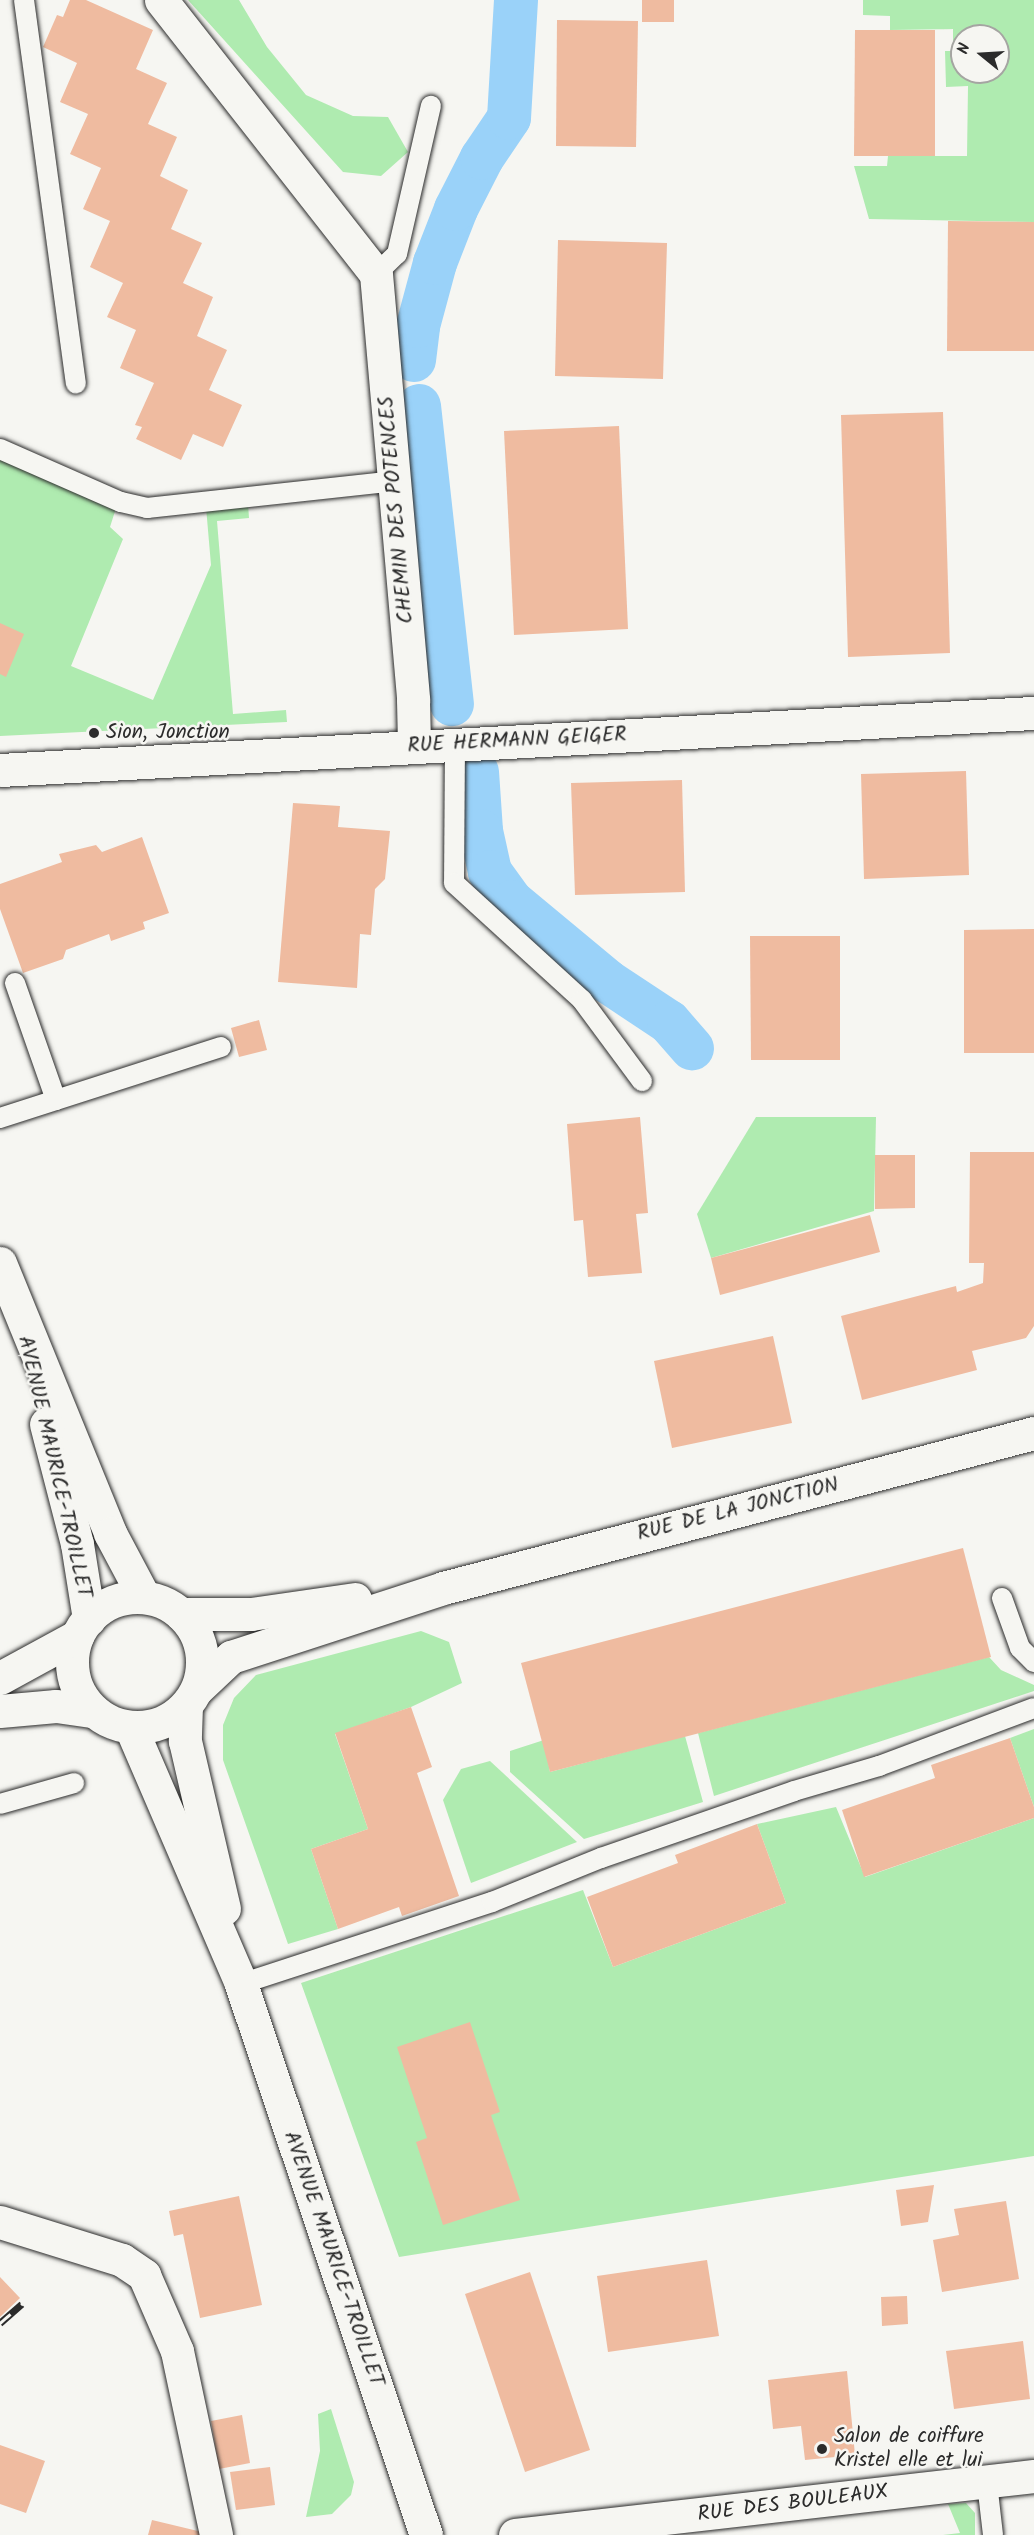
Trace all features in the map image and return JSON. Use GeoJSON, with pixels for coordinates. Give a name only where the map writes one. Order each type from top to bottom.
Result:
{"type":"FeatureCollection","features":[{"type":"Feature","properties":{"kind":"street"},"geometry":{"type":"LineString","coordinates":[[161,0],[376,274]]}},
{"type":"Feature","properties":{"kind":"street","name":"CHEMIN DES POTENCES"},"geometry":{"type":"LineString","coordinates":[[376,274],[414,745]]}},
{"type":"Feature","properties":{"kind":"street","name":"RUE HERMANN GEIGER"},"geometry":{"type":"LineString","coordinates":[[0,770],[414,745],[1034,713]]}},
{"type":"Feature","properties":{"kind":"street","name":"AVENUE MAURICE-TROILLET"},"geometry":{"type":"LineString","coordinates":[[0,1263],[19,1315],[110,1533],[144,1597]]}},
{"type":"Feature","properties":{"kind":"street","name":"AVENUE MAURICE-TROILLET"},"geometry":{"type":"LineString","coordinates":[[19,1315],[77,1544],[83,1627]]}},
{"type":"Feature","properties":{"kind":"street","name":"RUE DE LA JONCTION"},"geometry":{"type":"LineString","coordinates":[[191,1698],[231,1657],[443,1588],[1034,1433]]}},
{"type":"Feature","properties":{"kind":"street","name":"RUE DE LA JONCTION"},"geometry":{"type":"LineString","coordinates":[[181,1614],[251,1614],[443,1588]]}},
{"type":"Feature","properties":{"kind":"street"},"geometry":{"type":"LineString","coordinates":[[0,1678],[83,1627],[114,1602],[144,1597],[164,1603],[181,1614],[194,1629],[201,1649],[202,1669],[191,1698],[170,1719],[131,1728],[111,1722],[93,1711],[81,1695],[73,1676],[83,1627]]}},
{"type":"Feature","properties":{"kind":"street","name":"AVENUE MAURICE-TROILLET"},"geometry":{"type":"LineString","coordinates":[[191,1698],[185,1741],[241,1984]]}},
{"type":"Feature","properties":{"kind":"street"},"geometry":{"type":"LineString","coordinates":[[0,1711],[56,1706],[93,1711]]}},
{"type":"Feature","properties":{"kind":"street","name":"AVENUE MAURICE-TROILLET"},"geometry":{"type":"LineString","coordinates":[[131,1728],[241,1984],[426,2535]]}},
{"type":"Feature","properties":{"kind":"street"},"geometry":{"type":"LineString","coordinates":[[0,2222],[122,2260],[144,2275],[177,2351],[216,2535]]}},
{"type":"Feature","properties":{"kind":"street","name":"RUE DES BOULEAUX"},"geometry":{"type":"LineString","coordinates":[[515,2535],[1034,2476]]}},
{"type":"Feature","properties":{"kind":"lane"},"geometry":{"type":"LineString","coordinates":[[24,0],[76,383]]}},
{"type":"Feature","properties":{"kind":"lane"},"geometry":{"type":"LineString","coordinates":[[376,274],[396,254],[431,106]]}},
{"type":"Feature","properties":{"kind":"lane"},"geometry":{"type":"LineString","coordinates":[[0,449],[121,502],[147,508],[394,481]]}},
{"type":"Feature","properties":{"kind":"lane"},"geometry":{"type":"LineString","coordinates":[[455,744],[454,883],[582,1000],[642,1081]]}},
{"type":"Feature","properties":{"kind":"lane"},"geometry":{"type":"LineString","coordinates":[[15,983],[56,1100]]}},
{"type":"Feature","properties":{"kind":"lane"},"geometry":{"type":"LineString","coordinates":[[0,1118],[221,1047]]}},
{"type":"Feature","properties":{"kind":"lane"},"geometry":{"type":"LineString","coordinates":[[1002,1598],[1020,1648],[1034,1662]]}},
{"type":"Feature","properties":{"kind":"lane"},"geometry":{"type":"LineString","coordinates":[[241,1984],[492,1902],[601,1858],[794,1791],[879,1766],[1034,1708]]}},
{"type":"Feature","properties":{"kind":"lane"},"geometry":{"type":"LineString","coordinates":[[0,1804],[74,1783]]}},
{"type":"Feature","properties":{"kind":"lane"},"geometry":{"type":"LineString","coordinates":[[987,2482],[993,2535]]}},
{"type":"Feature","properties":{"kind":"green space"},"geometry":{"type":"Polygon","coordinates":[[[188,0],[239,0],[267,47],[306,95],[353,116],[388,117],[408,152],[381,176],[343,172],[188,0]]]}},
{"type":"Feature","properties":{"kind":"green space"},"geometry":{"type":"Polygon","coordinates":[[[863,0],[1034,0],[1034,222],[869,219],[854,166],[887,166],[888,156],[967,156],[968,86],[946,87],[945,51],[950,51],[950,84],[1010,84],[1010,24],[950,24],[950,29],[890,30],[890,16],[863,15],[863,0]]]}},
{"type":"Feature","properties":{"kind":"green space"},"geometry":{"type":"Polygon","coordinates":[[[0,455],[117,505],[110,527],[123,539],[71,666],[153,700],[211,565],[206,507],[248,503],[249,518],[217,521],[233,714],[286,710],[287,722],[0,736],[0,455]]]}},
{"type":"Feature","properties":{"kind":"green space"},"geometry":{"type":"Polygon","coordinates":[[[756,1117],[876,1117],[874,1211],[711,1258],[697,1214],[756,1117]]]}},
{"type":"Feature","properties":{"kind":"green space"},"geometry":{"type":"Polygon","coordinates":[[[421,1631],[449,1642],[462,1683],[411,1707],[335,1734],[368,1829],[311,1849],[338,1929],[288,1944],[223,1760],[223,1725],[234,1698],[256,1675],[421,1631]]]}},
{"type":"Feature","properties":{"kind":"green space"},"geometry":{"type":"Polygon","coordinates":[[[989,1657],[1001,1670],[1034,1685],[1034,1691],[714,1796],[698,1733],[989,1657]]]}},
{"type":"Feature","properties":{"kind":"green space"},"geometry":{"type":"Polygon","coordinates":[[[1034,1729],[1034,1807],[1010,1738],[1034,1729]]]}},
{"type":"Feature","properties":{"kind":"green space"},"geometry":{"type":"Polygon","coordinates":[[[685,1736],[703,1802],[584,1839],[510,1772],[510,1751],[544,1740],[550,1772],[685,1736]]]}},
{"type":"Feature","properties":{"kind":"green space"},"geometry":{"type":"Polygon","coordinates":[[[490,1761],[577,1842],[471,1883],[443,1800],[461,1769],[490,1761]]]}},
{"type":"Feature","properties":{"kind":"green space"},"geometry":{"type":"Polygon","coordinates":[[[836,1807],[865,1877],[1034,1818],[1034,2156],[399,2257],[301,1983],[583,1890],[613,1967],[786,1903],[757,1824],[836,1807]]]}},
{"type":"Feature","properties":{"kind":"green space"},"geometry":{"type":"Polygon","coordinates":[[[331,2409],[354,2482],[351,2495],[332,2514],[306,2517],[320,2451],[318,2414],[331,2409]]]}},
{"type":"Feature","properties":{"kind":"green space"},"geometry":{"type":"Polygon","coordinates":[[[966,2503],[975,2513],[975,2535],[943,2535],[960,2533],[948,2504],[966,2503]]]}},
{"type":"Feature","properties":{"kind":"building"},"geometry":{"type":"Polygon","coordinates":[[[70,0],[86,0],[153,30],[136,69],[167,83],[148,124],[177,137],[160,176],[188,190],[171,229],[202,243],[183,283],[213,297],[197,336],[227,350],[209,390],[242,405],[223,447],[193,434],[181,460],[136,439],[142,427],[135,425],[154,383],[120,368],[136,330],[107,317],[123,283],[90,267],[110,221],[83,209],[101,168],[70,154],[88,114],[60,102],[77,63],[43,47],[57,15],[63,17],[70,0]]]}},
{"type":"Feature","properties":{"kind":"building"},"geometry":{"type":"Polygon","coordinates":[[[642,0],[674,0],[674,22],[642,22],[642,0]]]}},
{"type":"Feature","properties":{"kind":"building"},"geometry":{"type":"Polygon","coordinates":[[[557,20],[638,21],[636,147],[556,146],[557,20]]]}},
{"type":"Feature","properties":{"kind":"building"},"geometry":{"type":"Polygon","coordinates":[[[855,30],[935,30],[935,156],[854,156],[855,30]]]}},
{"type":"Feature","properties":{"kind":"building"},"geometry":{"type":"Polygon","coordinates":[[[948,221],[1034,222],[1034,351],[947,351],[948,221]]]}},
{"type":"Feature","properties":{"kind":"building"},"geometry":{"type":"Polygon","coordinates":[[[558,240],[667,243],[663,379],[555,376],[558,240]]]}},
{"type":"Feature","properties":{"kind":"building"},"geometry":{"type":"Polygon","coordinates":[[[943,412],[950,653],[848,657],[841,415],[943,412]]]}},
{"type":"Feature","properties":{"kind":"building"},"geometry":{"type":"Polygon","coordinates":[[[619,426],[628,629],[514,635],[504,431],[619,426]]]}},
{"type":"Feature","properties":{"kind":"building"},"geometry":{"type":"Polygon","coordinates":[[[0,623],[24,634],[6,677],[0,674],[0,623]]]}},
{"type":"Feature","properties":{"kind":"building"},"geometry":{"type":"Polygon","coordinates":[[[966,771],[969,875],[864,879],[861,774],[966,771]]]}},
{"type":"Feature","properties":{"kind":"building"},"geometry":{"type":"Polygon","coordinates":[[[682,780],[685,892],[575,895],[571,783],[682,780]]]}},
{"type":"Feature","properties":{"kind":"building"},"geometry":{"type":"Polygon","coordinates":[[[293,803],[340,806],[338,827],[390,831],[385,879],[375,889],[371,935],[360,934],[357,988],[278,982],[293,803]]]}},
{"type":"Feature","properties":{"kind":"building"},"geometry":{"type":"Polygon","coordinates":[[[142,837],[169,913],[143,922],[145,929],[111,941],[109,934],[66,950],[63,959],[23,973],[0,909],[0,884],[62,862],[59,854],[96,845],[102,852],[142,837]]]}},
{"type":"Feature","properties":{"kind":"building"},"geometry":{"type":"Polygon","coordinates":[[[1034,929],[1034,1053],[964,1053],[964,930],[1034,929]]]}},
{"type":"Feature","properties":{"kind":"building"},"geometry":{"type":"Polygon","coordinates":[[[750,936],[840,936],[840,1060],[751,1060],[750,936]]]}},
{"type":"Feature","properties":{"kind":"building"},"geometry":{"type":"Polygon","coordinates":[[[259,1020],[267,1050],[239,1057],[231,1028],[259,1020]]]}},
{"type":"Feature","properties":{"kind":"building"},"geometry":{"type":"Polygon","coordinates":[[[640,1117],[648,1213],[636,1214],[642,1273],[588,1277],[583,1220],[574,1221],[567,1124],[640,1117]]]}},
{"type":"Feature","properties":{"kind":"building"},"geometry":{"type":"Polygon","coordinates":[[[970,1152],[1034,1152],[1034,1326],[1026,1338],[972,1351],[977,1370],[862,1400],[841,1316],[956,1286],[957,1292],[983,1283],[984,1263],[969,1263],[970,1152]]]}},
{"type":"Feature","properties":{"kind":"building"},"geometry":{"type":"Polygon","coordinates":[[[875,1155],[915,1155],[915,1208],[875,1209],[875,1155]]]}},
{"type":"Feature","properties":{"kind":"building"},"geometry":{"type":"Polygon","coordinates":[[[870,1215],[880,1252],[720,1295],[711,1258],[870,1215]]]}},
{"type":"Feature","properties":{"kind":"building"},"geometry":{"type":"Polygon","coordinates":[[[773,1336],[792,1423],[672,1448],[654,1361],[773,1336]]]}},
{"type":"Feature","properties":{"kind":"building"},"geometry":{"type":"Polygon","coordinates":[[[963,1548],[991,1657],[550,1772],[521,1663],[963,1548]]]}},
{"type":"Feature","properties":{"kind":"building"},"geometry":{"type":"Polygon","coordinates":[[[411,1707],[432,1767],[417,1773],[459,1896],[402,1916],[399,1907],[338,1929],[311,1849],[368,1829],[335,1733],[411,1707]]]}},
{"type":"Feature","properties":{"kind":"building"},"geometry":{"type":"Polygon","coordinates":[[[1010,1738],[1034,1807],[1034,1818],[864,1877],[842,1810],[935,1778],[931,1765],[1010,1738]]]}},
{"type":"Feature","properties":{"kind":"building"},"geometry":{"type":"Polygon","coordinates":[[[757,1824],[786,1903],[613,1967],[587,1897],[678,1863],[675,1855],[757,1824]]]}},
{"type":"Feature","properties":{"kind":"building"},"geometry":{"type":"Polygon","coordinates":[[[470,2022],[500,2112],[491,2115],[520,2200],[443,2225],[416,2142],[427,2138],[397,2047],[470,2022]]]}},
{"type":"Feature","properties":{"kind":"building"},"geometry":{"type":"Polygon","coordinates":[[[934,2185],[928,2222],[901,2226],[896,2190],[934,2185]]]}},
{"type":"Feature","properties":{"kind":"building"},"geometry":{"type":"Polygon","coordinates":[[[239,2196],[262,2305],[200,2318],[183,2234],[174,2236],[169,2211],[239,2196]]]}},
{"type":"Feature","properties":{"kind":"building"},"geometry":{"type":"Polygon","coordinates":[[[1006,2201],[1019,2279],[942,2292],[933,2240],[959,2235],[954,2209],[1006,2201]]]}},
{"type":"Feature","properties":{"kind":"building"},"geometry":{"type":"Polygon","coordinates":[[[707,2260],[719,2336],[608,2352],[597,2276],[707,2260]]]}},
{"type":"Feature","properties":{"kind":"building"},"geometry":{"type":"Polygon","coordinates":[[[530,2272],[590,2450],[525,2472],[465,2294],[530,2272]]]}},
{"type":"Feature","properties":{"kind":"building"},"geometry":{"type":"Polygon","coordinates":[[[0,2277],[20,2298],[0,2317],[0,2277]]]}},
{"type":"Feature","properties":{"kind":"building"},"geometry":{"type":"Polygon","coordinates":[[[907,2296],[908,2324],[882,2326],[881,2297],[907,2296]]]}},
{"type":"Feature","properties":{"kind":"building"},"geometry":{"type":"Polygon","coordinates":[[[1023,2341],[1030,2399],[954,2409],[946,2351],[1023,2341]]]}},
{"type":"Feature","properties":{"kind":"building"},"geometry":{"type":"Polygon","coordinates":[[[847,2371],[855,2455],[805,2460],[801,2426],[773,2429],[768,2380],[847,2371]]]}},
{"type":"Feature","properties":{"kind":"building"},"geometry":{"type":"Polygon","coordinates":[[[242,2415],[250,2463],[219,2469],[211,2421],[242,2415]]]}},
{"type":"Feature","properties":{"kind":"building"},"geometry":{"type":"Polygon","coordinates":[[[0,2445],[45,2461],[26,2513],[0,2504],[0,2445]]]}},
{"type":"Feature","properties":{"kind":"building"},"geometry":{"type":"Polygon","coordinates":[[[270,2467],[275,2505],[236,2510],[230,2472],[270,2467]]]}},
{"type":"Feature","properties":{"kind":"building"},"geometry":{"type":"Polygon","coordinates":[[[152,2520],[202,2532],[202,2535],[148,2535],[152,2520]]]}},
{"type":"Feature","properties":{"kind":"waterway"},"geometry":{"type":"LineString","coordinates":[[414,360],[418,326],[435,263],[456,209],[482,158],[509,118],[516,0]]}},
{"type":"Feature","properties":{"kind":"waterway"},"geometry":{"type":"LineString","coordinates":[[419,406],[452,704]]}},
{"type":"Feature","properties":{"kind":"waterway"},"geometry":{"type":"LineString","coordinates":[[477,772],[481,831],[490,872],[512,902],[607,981],[669,1022],[692,1048]]}},
{"type":"Feature","properties":{"kind":"railway"},"geometry":{"type":"LineString","coordinates":[[0,2323],[22,2304]]}},
{"type":"Feature","properties":{"kind":"place","name":"Sion, Jonction"},"geometry":{"type":"Point","coordinates":[94,733]}},
{"type":"Feature","properties":{"kind":"place","name":"Salon de coiffure Kristel elle et lui"},"geometry":{"type":"Point","coordinates":[822,2449]}}]}
